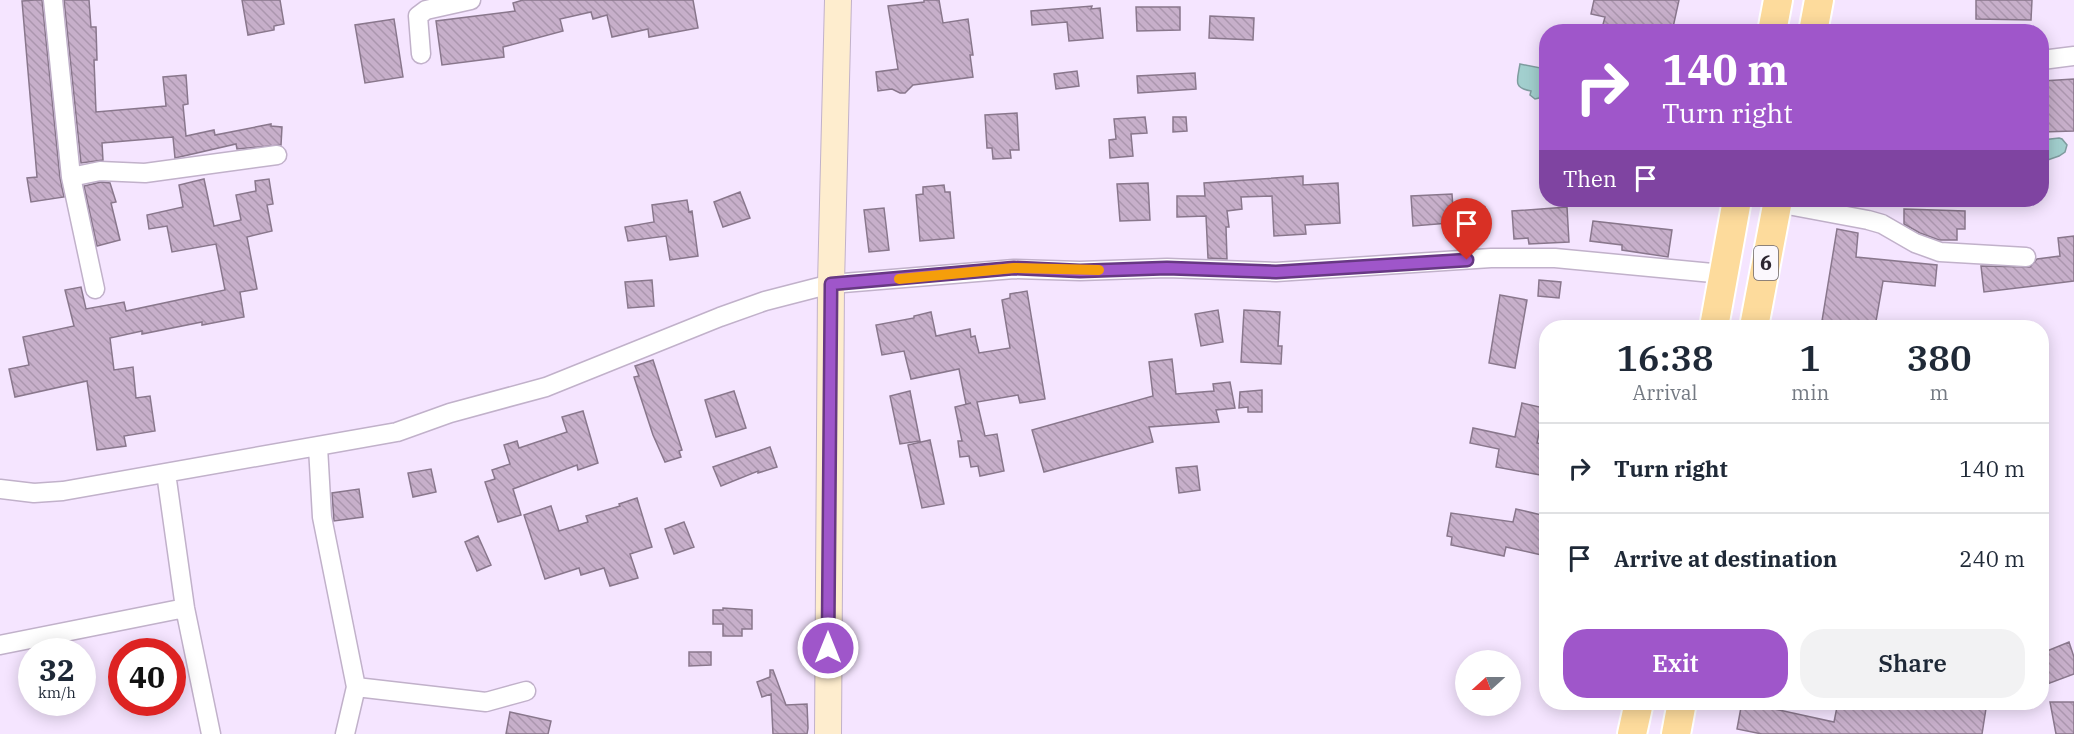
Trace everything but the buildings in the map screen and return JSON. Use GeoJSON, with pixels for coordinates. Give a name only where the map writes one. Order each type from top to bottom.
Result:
{"type":"FeatureCollection","features":[{"type":"Feature","properties":{"kind":"main road"},"geometry":{"type":"LineString","coordinates":[[1774,24],[1779,0]]}},
{"type":"Feature","properties":{"kind":"main road"},"geometry":{"type":"LineString","coordinates":[[1814,24],[1819,0]]}},
{"type":"Feature","properties":{"kind":"main road","name":"6"},"geometry":{"type":"LineString","coordinates":[[1715,320],[1736,207]]}},
{"type":"Feature","properties":{"kind":"main road","name":"6"},"geometry":{"type":"LineString","coordinates":[[1755,320],[1776,207]]}},
{"type":"Feature","properties":{"kind":"main road"},"geometry":{"type":"LineString","coordinates":[[1725,261],[1765,269]]}},
{"type":"Feature","properties":{"kind":"main road"},"geometry":{"type":"LineString","coordinates":[[1632,734],[1637,710]]}},
{"type":"Feature","properties":{"kind":"main road"},"geometry":{"type":"LineString","coordinates":[[1676,734],[1680,710]]}},
{"type":"Feature","properties":{"kind":"street"},"geometry":{"type":"LineString","coordinates":[[53,0],[71,177],[96,289]]}},
{"type":"Feature","properties":{"kind":"street"},"geometry":{"type":"LineString","coordinates":[[421,54],[418,16],[426,10],[471,0]]}},
{"type":"Feature","properties":{"kind":"street"},"geometry":{"type":"LineString","coordinates":[[828,734],[831,284],[838,0]]}},
{"type":"Feature","properties":{"kind":"street"},"geometry":{"type":"LineString","coordinates":[[2049,59],[2074,56]]}},
{"type":"Feature","properties":{"kind":"street"},"geometry":{"type":"LineString","coordinates":[[71,177],[100,171],[145,173],[277,155]]}},
{"type":"Feature","properties":{"kind":"street"},"geometry":{"type":"LineString","coordinates":[[1805,207],[1875,222],[1898,232],[1915,243],[1940,252],[2026,257]]}},
{"type":"Feature","properties":{"kind":"street"},"geometry":{"type":"LineString","coordinates":[[0,489],[34,493],[63,491],[397,432],[450,413],[546,387],[720,316],[765,301],[831,284],[1014,268],[1080,271],[1167,268],[1276,272],[1491,258],[1725,261]]}},
{"type":"Feature","properties":{"kind":"street"},"geometry":{"type":"LineString","coordinates":[[318,447],[322,517],[356,687],[345,734]]}},
{"type":"Feature","properties":{"kind":"street"},"geometry":{"type":"LineString","coordinates":[[166,473],[184,608],[211,734]]}},
{"type":"Feature","properties":{"kind":"street"},"geometry":{"type":"LineString","coordinates":[[0,645],[184,608]]}},
{"type":"Feature","properties":{"kind":"street"},"geometry":{"type":"LineString","coordinates":[[356,687],[486,702],[526,691]]}},
{"type":"Feature","properties":{"kind":"shaded area"},"geometry":{"type":"Polygon","coordinates":[[[1520,64],[1539,68],[1539,98],[1535,99],[1530,95],[1531,91],[1521,88],[1517,79],[1520,64]]]}},
{"type":"Feature","properties":{"kind":"shaded area"},"geometry":{"type":"Polygon","coordinates":[[[2049,139],[2062,139],[2067,145],[2065,152],[2049,160],[2049,139]]]}},
{"type":"Feature","properties":{"kind":"slow traffic"},"geometry":{"type":"LineString","coordinates":[[899,279],[1014,268],[1099,270]]}},
{"type":"Feature","properties":{"kind":"route"},"geometry":{"type":"LineString","coordinates":[[828,648],[831,284],[1014,268],[1080,271],[1167,268],[1276,272],[1467,260]]}}]}
